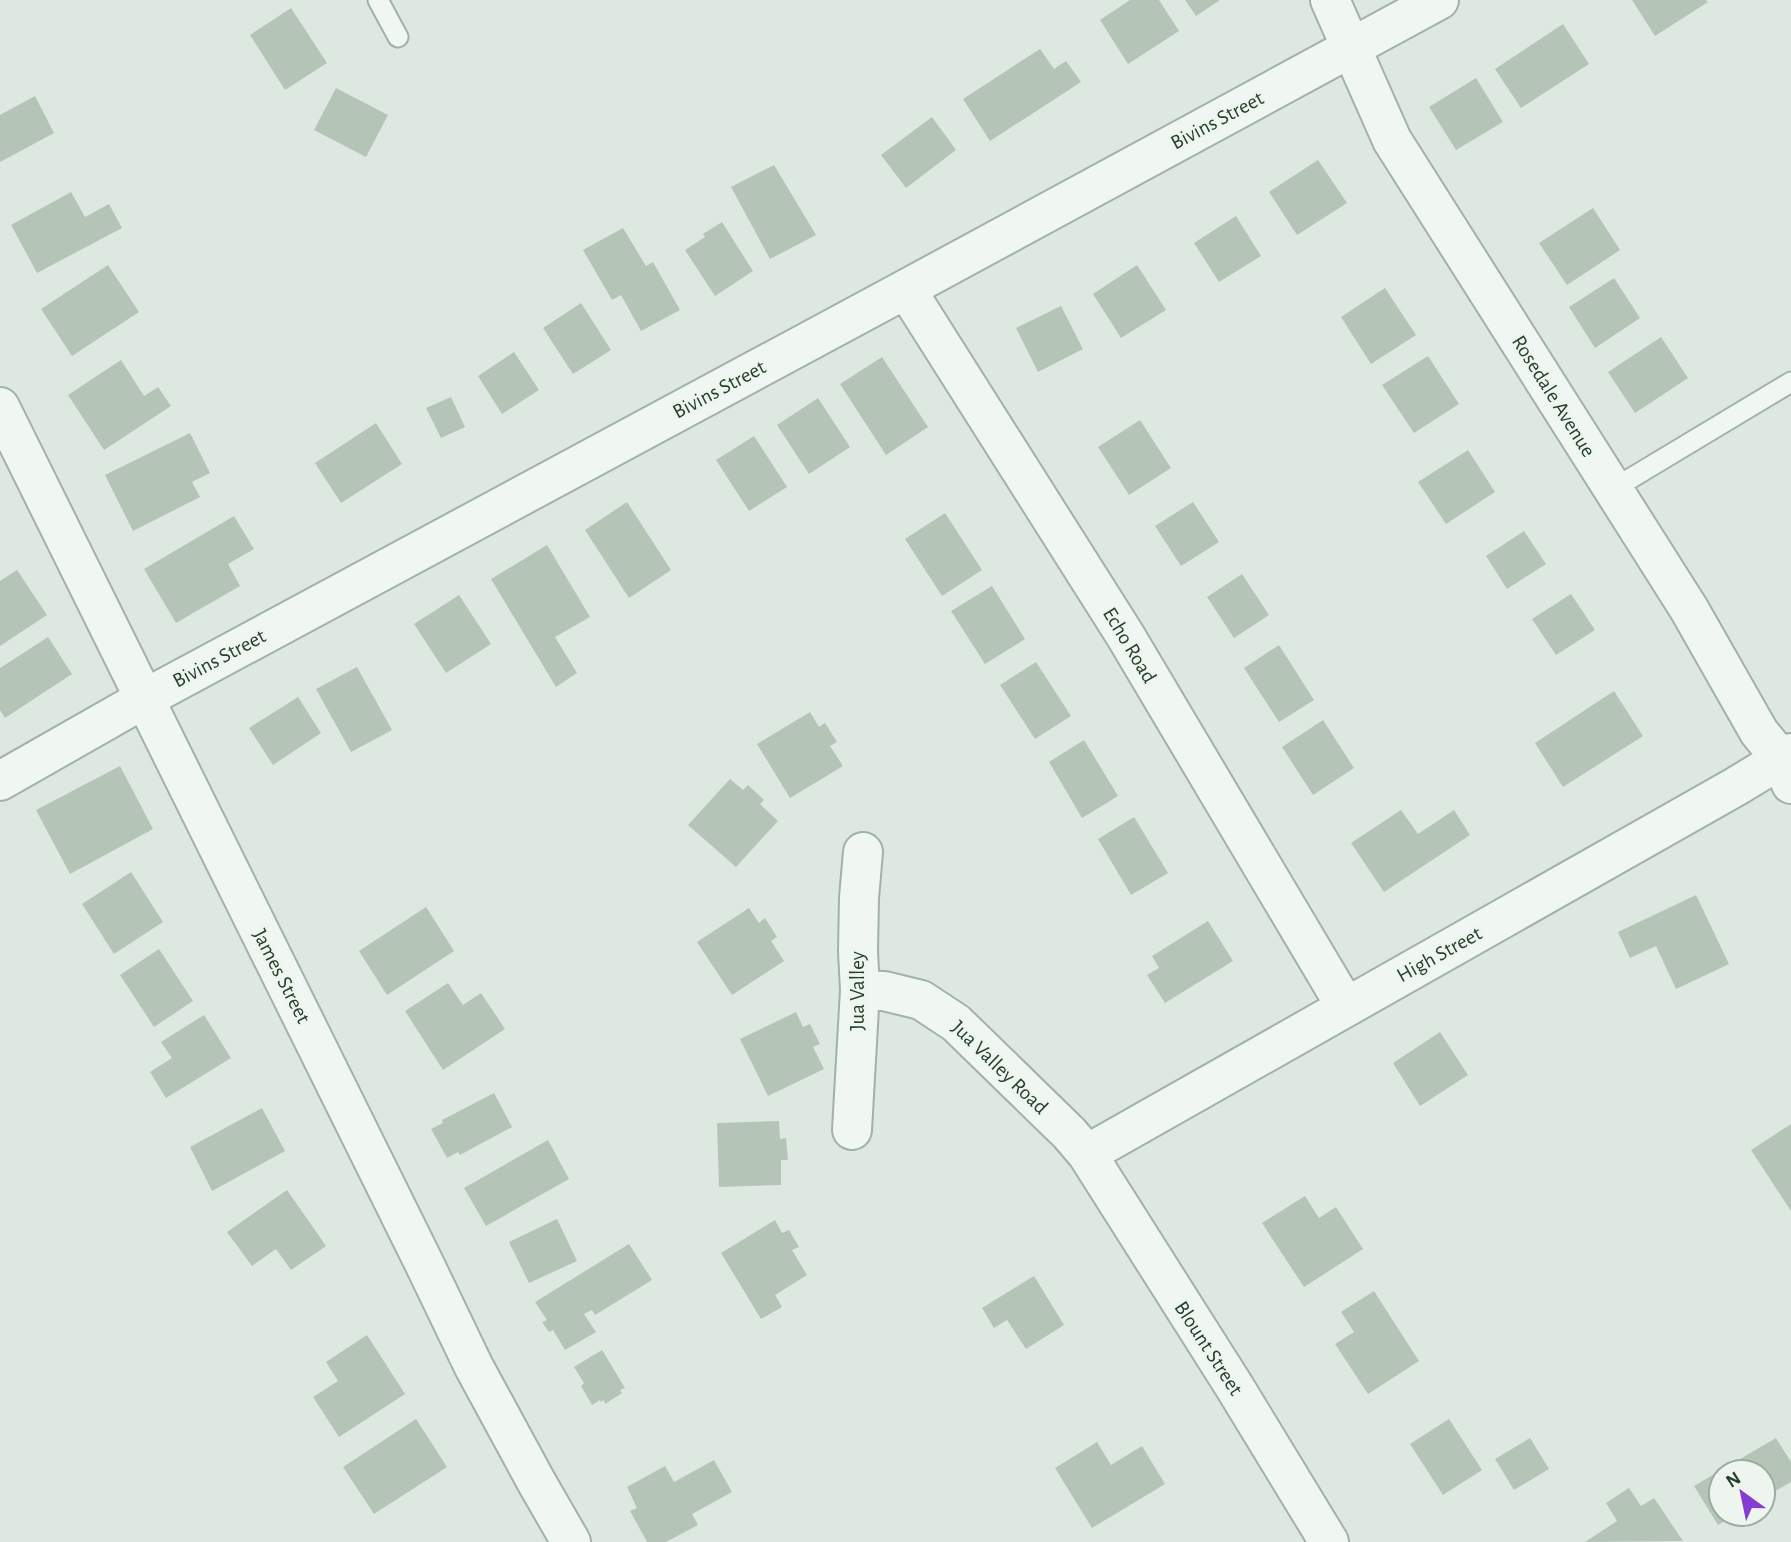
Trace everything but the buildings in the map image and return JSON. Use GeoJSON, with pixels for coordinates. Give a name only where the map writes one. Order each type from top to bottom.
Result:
{"type":"FeatureCollection","features":[{"type":"Feature","properties":{"kind":"street","name":"Rosedale Avenue"},"geometry":{"type":"LineString","coordinates":[[1330,0],[1392,140],[1689,609],[1759,732],[1788,766]]}},
{"type":"Feature","properties":{"kind":"street","name":"Bivins Street"},"geometry":{"type":"LineString","coordinates":[[0,781],[144,699],[1438,0]]}},
{"type":"Feature","properties":{"kind":"street","name":"Echo Road"},"geometry":{"type":"LineString","coordinates":[[906,289],[1125,635],[1346,1007]]}},
{"type":"Feature","properties":{"kind":"street","name":"James Street"},"geometry":{"type":"LineString","coordinates":[[0,407],[474,1367],[571,1542]]}},
{"type":"Feature","properties":{"kind":"street","name":"High Street"},"geometry":{"type":"LineString","coordinates":[[1087,1154],[1735,787],[1788,766]]}},
{"type":"Feature","properties":{"kind":"street","name":"Jua Valley"},"geometry":{"type":"LineString","coordinates":[[852,1130],[860,990],[858,911],[863,852]]}},
{"type":"Feature","properties":{"kind":"street","name":"Jua Valley Road"},"geometry":{"type":"LineString","coordinates":[[860,990],[884,991],[921,1000],[956,1023],[1069,1133],[1087,1154]]}},
{"type":"Feature","properties":{"kind":"street","name":"Blount Street"},"geometry":{"type":"LineString","coordinates":[[1087,1154],[1329,1542]]}},
{"type":"Feature","properties":{"kind":"lane"},"geometry":{"type":"LineString","coordinates":[[378,0],[398,37]]}},
{"type":"Feature","properties":{"kind":"lane"},"geometry":{"type":"LineString","coordinates":[[1613,489],[1791,382]]}}]}
